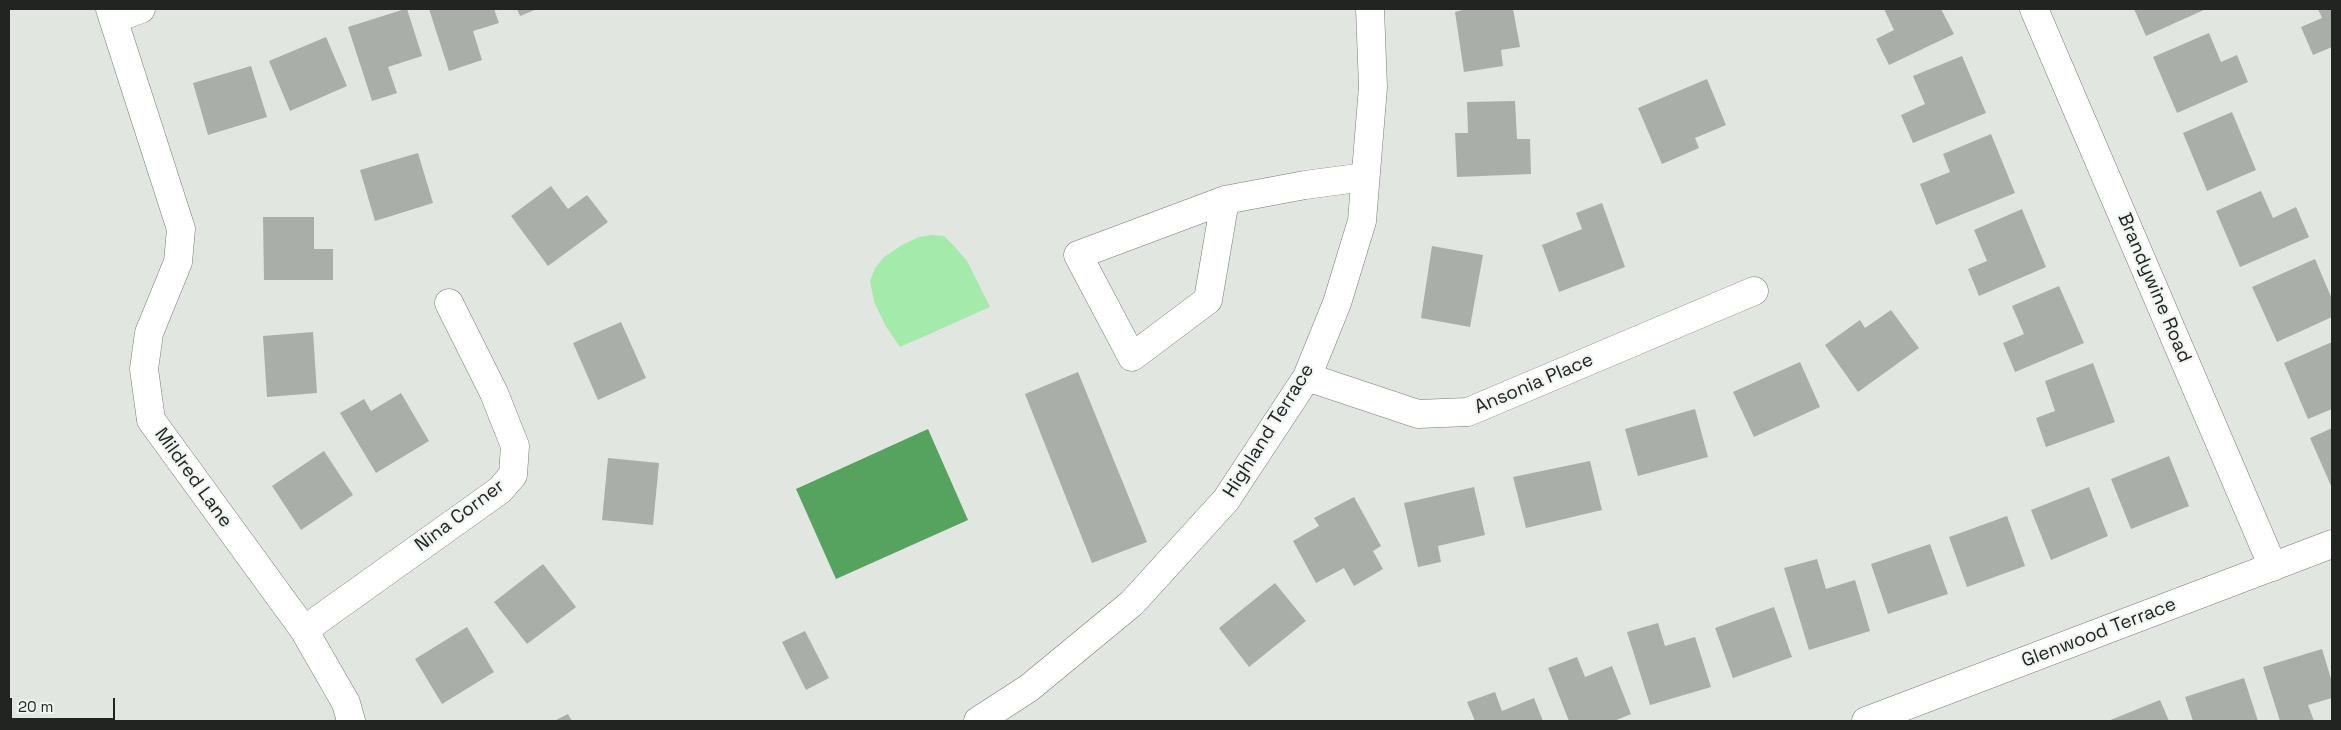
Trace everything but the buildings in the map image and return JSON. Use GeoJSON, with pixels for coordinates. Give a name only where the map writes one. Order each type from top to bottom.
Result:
{"type":"FeatureCollection","features":[{"type":"Feature","properties":{"kind":"street"},"geometry":{"type":"LineString","coordinates":[[112,14],[141,9]]}},
{"type":"Feature","properties":{"kind":"street","name":"Highland Terrace"},"geometry":{"type":"LineString","coordinates":[[978,721],[1029,688],[1132,603],[1226,500],[1307,376],[1337,303],[1362,221],[1373,87],[1370,9]]}},
{"type":"Feature","properties":{"kind":"street","name":"Brandywine Road"},"geometry":{"type":"LineString","coordinates":[[2034,9],[2274,566]]}},
{"type":"Feature","properties":{"kind":"street","name":"Mildred Lane"},"geometry":{"type":"LineString","coordinates":[[112,14],[181,229],[178,262],[149,333],[144,369],[151,420],[304,630],[346,702],[351,721]]}},
{"type":"Feature","properties":{"kind":"street"},"geometry":{"type":"LineString","coordinates":[[1225,200],[1208,300],[1132,357],[1078,255],[1225,200],[1305,185],[1365,177]]}},
{"type":"Feature","properties":{"kind":"street","name":"Ansonia Place"},"geometry":{"type":"LineString","coordinates":[[1307,376],[1418,414],[1468,412],[1754,291]]}},
{"type":"Feature","properties":{"kind":"street","name":"Nina Corner"},"geometry":{"type":"LineString","coordinates":[[304,630],[500,490],[513,474],[515,446],[494,394],[449,303]]}},
{"type":"Feature","properties":{"kind":"street","name":"Glenwood Terrace"},"geometry":{"type":"LineString","coordinates":[[1866,721],[2332,544]]}},
{"type":"Feature","properties":{"kind":"shaded area"},"geometry":{"type":"Polygon","coordinates":[[[944,236],[967,261],[990,307],[900,347],[885,325],[874,301],[870,281],[875,268],[884,257],[919,237],[944,236]]]}},
{"type":"Feature","properties":{"kind":"shaded area"},"geometry":{"type":"Polygon","coordinates":[[[928,429],[968,520],[836,579],[796,489],[928,429]]]}}]}
